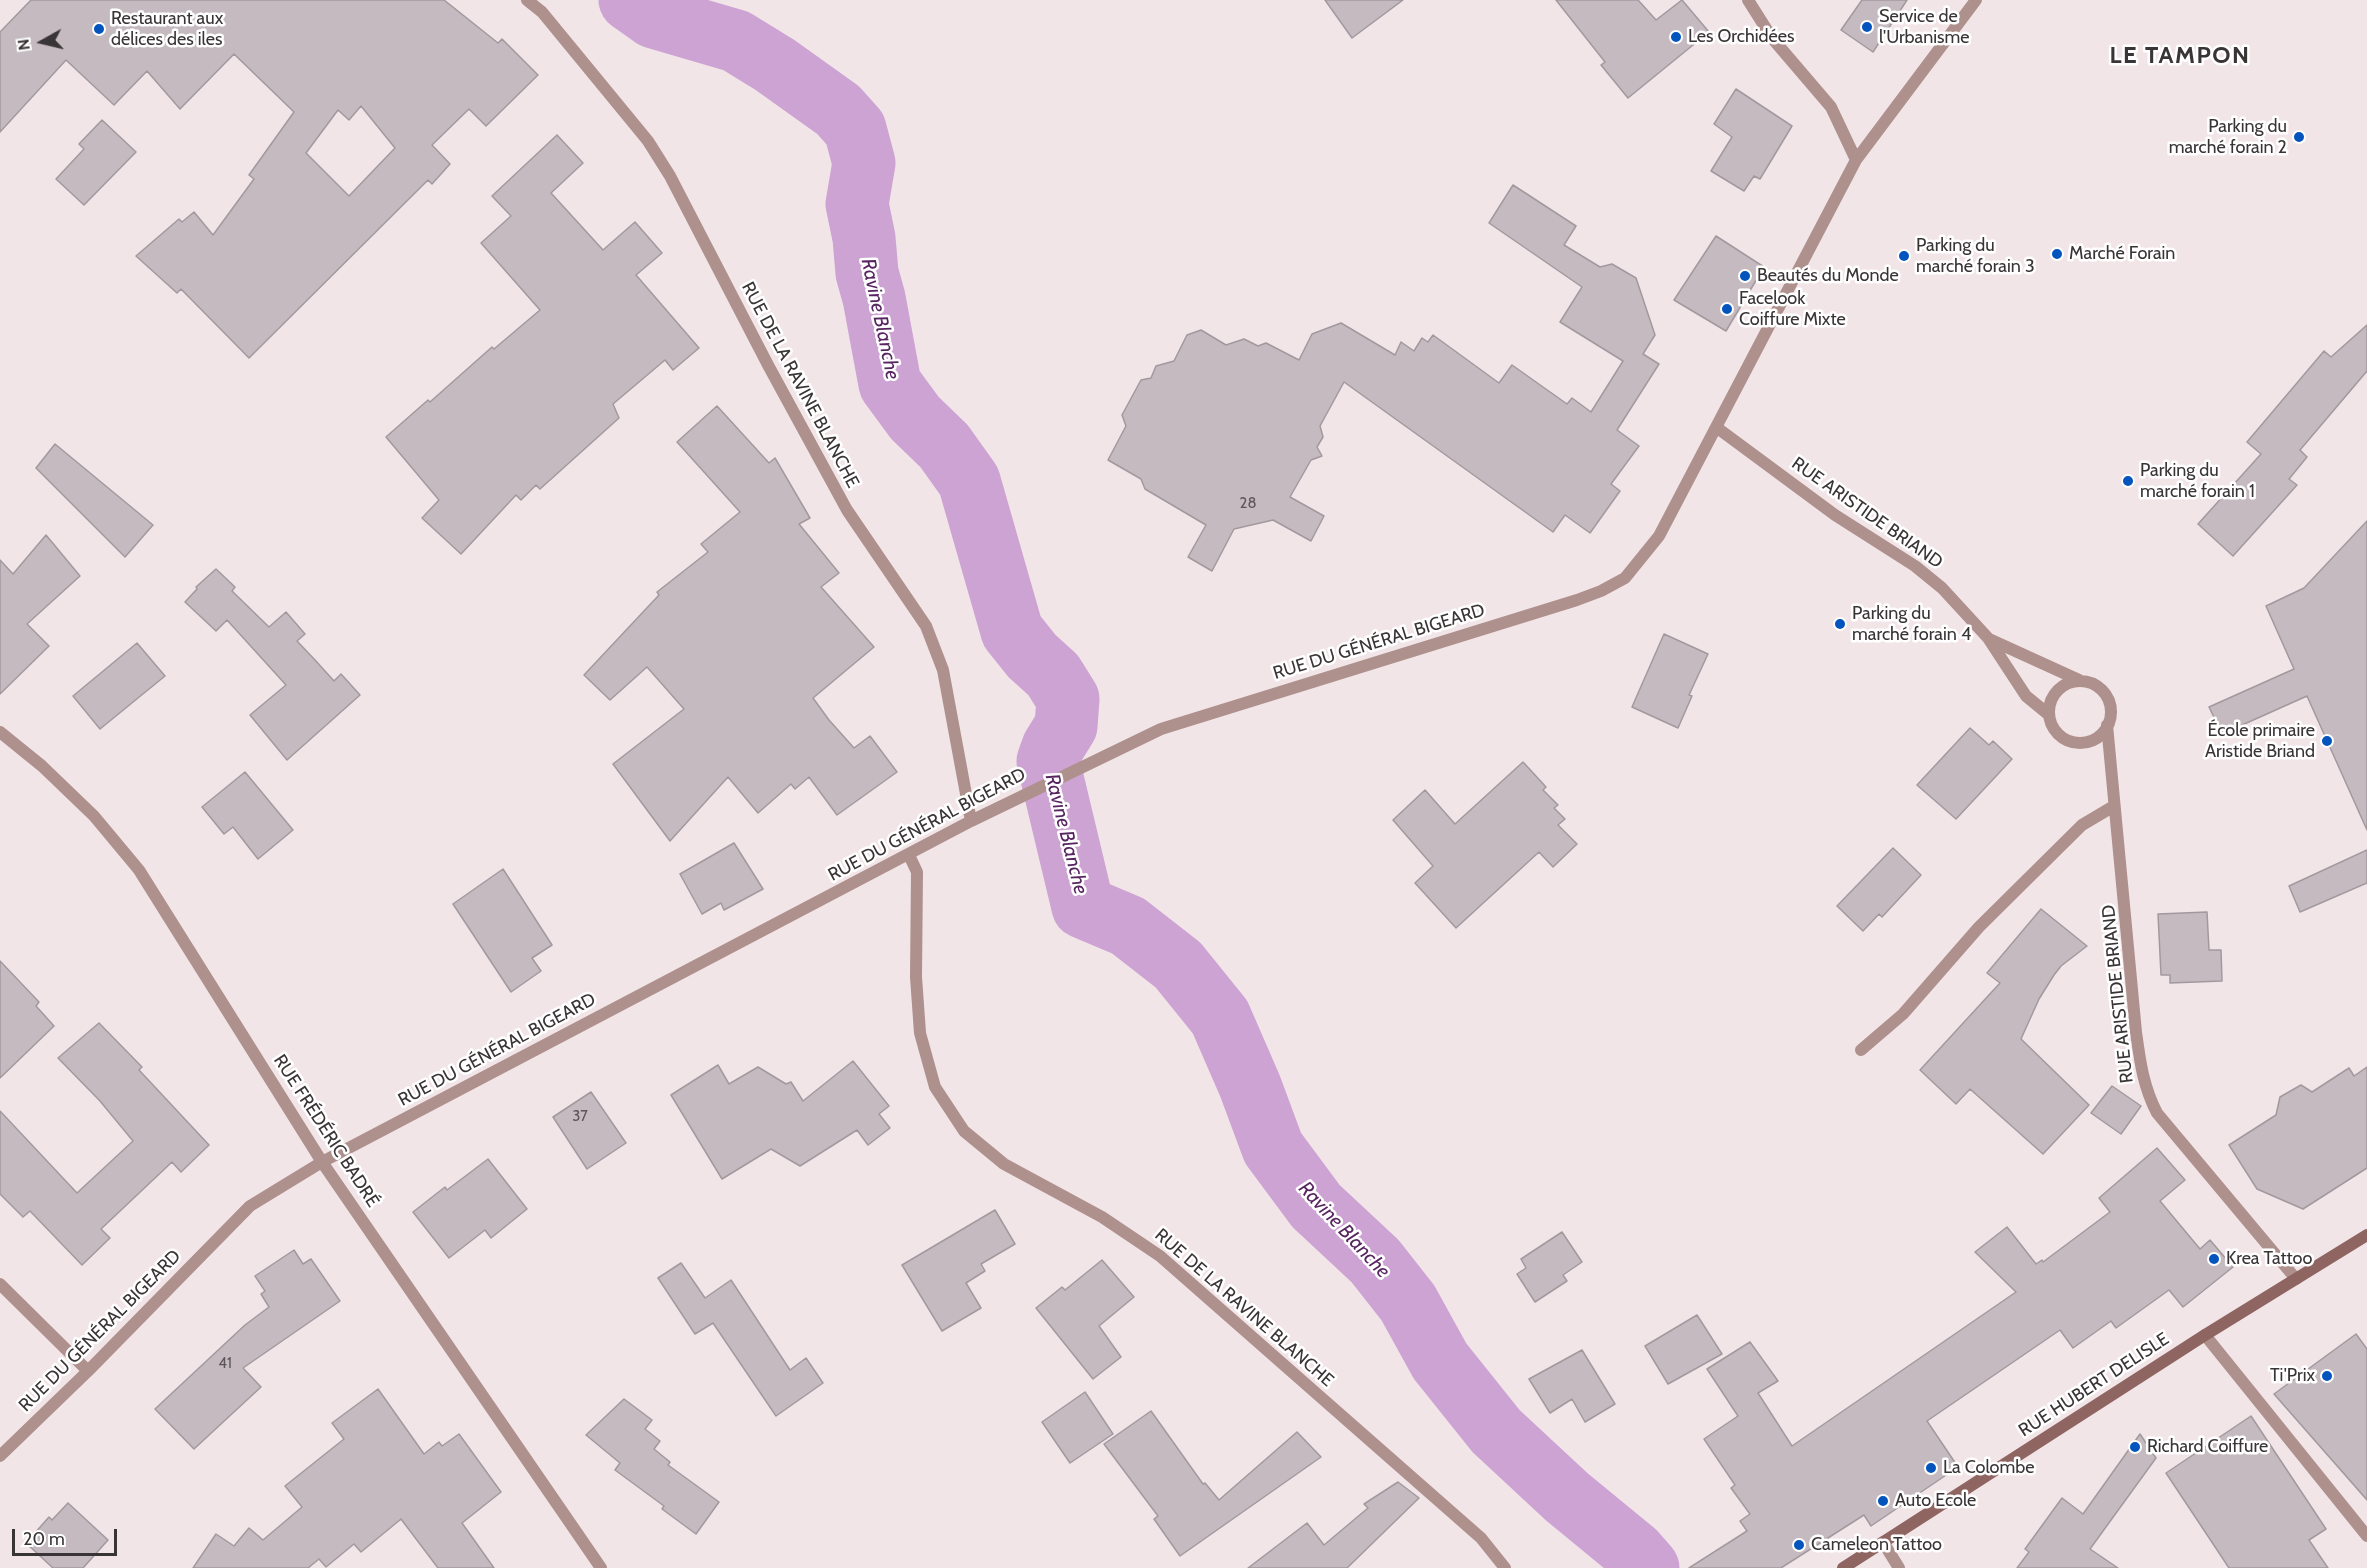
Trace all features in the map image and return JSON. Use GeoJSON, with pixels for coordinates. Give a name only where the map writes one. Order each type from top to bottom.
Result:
{"type":"FeatureCollection","features":[{"type":"Feature","properties":{"kind":"main road","name":"RUE HUBERT DELISLE"},"geometry":{"type":"LineString","coordinates":[[1843,1568],[2205,1335],[2367,1235]]}},
{"type":"Feature","properties":{"kind":"street","name":"RUE DE LA RAVINE BLANCHE"},"geometry":{"type":"LineString","coordinates":[[527,0],[542,12],[648,141],[847,510],[926,626],[943,670],[971,821]]}},
{"type":"Feature","properties":{"kind":"street"},"geometry":{"type":"LineString","coordinates":[[1748,0],[1772,38],[1832,107],[1856,160]]}},
{"type":"Feature","properties":{"kind":"street","name":"RUE DU GÉNÉRAL BIGEARD"},"geometry":{"type":"LineString","coordinates":[[0,1456],[88,1371],[250,1206],[322,1162],[971,821],[1161,729],[1577,600],[1601,591],[1625,578],[1659,536],[1856,160],[1976,0]]}},
{"type":"Feature","properties":{"kind":"street","name":"RUE ARISTIDE BRIAND"},"geometry":{"type":"LineString","coordinates":[[1716,427],[1835,515],[1915,566],[1942,588],[1988,638],[2026,696],[2048,714],[2051,724],[2064,739],[2074,743],[2094,740],[2108,725]]}},
{"type":"Feature","properties":{"kind":"street","name":"RUE ARISTIDE BRIAND"},"geometry":{"type":"LineString","coordinates":[[1988,638],[2080,681],[2099,687],[2106,695],[2111,716],[2108,725],[2114,806],[2122,862],[2136,1032],[2142,1077],[2157,1113],[2296,1279]]}},
{"type":"Feature","properties":{"kind":"street"},"geometry":{"type":"LineString","coordinates":[[2048,714],[2049,704],[2060,687],[2070,682],[2080,681]]}},
{"type":"Feature","properties":{"kind":"street","name":"RUE FRÉDÉRIC BADRÉ"},"geometry":{"type":"LineString","coordinates":[[0,732],[42,766],[94,816],[139,870],[322,1162],[601,1568]]}},
{"type":"Feature","properties":{"kind":"street"},"geometry":{"type":"LineString","coordinates":[[1861,1050],[1903,1014],[1979,927],[2082,825],[2114,806]]}},
{"type":"Feature","properties":{"kind":"street","name":"RUE DE LA RAVINE BLANCHE"},"geometry":{"type":"LineString","coordinates":[[909,855],[917,872],[916,977],[920,1033],[935,1087],[964,1131],[1004,1164],[1102,1217],[1160,1256],[1481,1538],[1505,1568]]}},
{"type":"Feature","properties":{"kind":"street"},"geometry":{"type":"LineString","coordinates":[[0,1284],[88,1371]]}},
{"type":"Feature","properties":{"kind":"street"},"geometry":{"type":"LineString","coordinates":[[2205,1335],[2367,1536]]}},
{"type":"Feature","properties":{"kind":"street"},"geometry":{"type":"LineString","coordinates":[[1883,1542],[1899,1568]]}},
{"type":"Feature","properties":{"kind":"building"},"geometry":{"type":"Polygon","coordinates":[[[31,0],[444,0],[498,43],[502,39],[538,75],[486,126],[469,109],[432,145],[450,164],[432,184],[428,180],[249,358],[181,289],[177,293],[136,256],[179,219],[182,222],[194,212],[213,235],[254,179],[249,175],[294,112],[234,54],[180,109],[147,71],[114,105],[66,60],[0,132],[0,32],[31,0]],[[361,106],[349,120],[338,110],[306,153],[349,196],[395,148],[361,106]]]}},
{"type":"Feature","properties":{"kind":"building"},"geometry":{"type":"Polygon","coordinates":[[[1325,0],[1403,0],[1352,38],[1325,0]]]}},
{"type":"Feature","properties":{"kind":"building"},"geometry":{"type":"Polygon","coordinates":[[[1556,0],[1638,0],[1656,20],[1682,0],[1709,32],[1628,98],[1601,65],[1605,62],[1556,0]]]}},
{"type":"Feature","properties":{"kind":"building","name":"Service de l'Urbanisme"},"geometry":{"type":"Polygon","coordinates":[[[1862,0],[1907,0],[1873,52],[1841,30],[1862,0]]]}},
{"type":"Feature","properties":{"kind":"building"},"geometry":{"type":"Polygon","coordinates":[[[1736,89],[1792,126],[1760,179],[1754,176],[1744,191],[1711,171],[1732,137],[1714,124],[1736,89]]]}},
{"type":"Feature","properties":{"kind":"building"},"geometry":{"type":"Polygon","coordinates":[[[102,120],[136,152],[84,205],[56,179],[84,149],[79,144],[102,120]]]}},
{"type":"Feature","properties":{"kind":"building"},"geometry":{"type":"Polygon","coordinates":[[[557,135],[583,163],[551,193],[603,250],[635,222],[662,253],[636,275],[699,348],[673,370],[665,360],[613,404],[619,418],[540,489],[536,485],[521,500],[516,495],[461,554],[422,518],[439,500],[386,437],[492,347],[494,349],[540,310],[481,243],[511,216],[492,196],[557,135]]]}},
{"type":"Feature","properties":{"kind":"building"},"geometry":{"type":"Polygon","coordinates":[[[1513,185],[1576,226],[1564,245],[1600,267],[1612,264],[1636,278],[1655,335],[1643,354],[1659,364],[1617,430],[1639,446],[1611,484],[1620,491],[1590,533],[1565,515],[1553,532],[1344,382],[1320,426],[1323,437],[1317,447],[1322,456],[1311,460],[1290,497],[1324,516],[1311,541],[1273,520],[1234,529],[1212,571],[1188,557],[1206,525],[1145,489],[1141,479],[1108,460],[1126,426],[1122,415],[1141,380],[1151,378],[1156,366],[1174,361],[1187,335],[1201,330],[1226,345],[1244,339],[1258,346],[1266,343],[1299,360],[1312,334],[1341,323],[1395,355],[1401,342],[1414,351],[1422,338],[1428,342],[1433,335],[1499,383],[1512,365],[1567,404],[1572,398],[1591,412],[1623,361],[1560,322],[1582,287],[1489,223],[1513,185]]]}},
{"type":"Feature","properties":{"kind":"building"},"geometry":{"type":"Polygon","coordinates":[[[1716,236],[1764,267],[1726,331],[1674,300],[1716,236]]]}},
{"type":"Feature","properties":{"kind":"building"},"geometry":{"type":"Polygon","coordinates":[[[2367,325],[2367,371],[2300,450],[2307,457],[2289,479],[2297,485],[2233,556],[2198,524],[2261,454],[2247,442],[2324,351],[2331,357],[2367,325]]]}},
{"type":"Feature","properties":{"kind":"building"},"geometry":{"type":"Polygon","coordinates":[[[717,406],[769,463],[775,458],[810,518],[799,524],[839,573],[821,587],[874,647],[813,698],[854,748],[870,736],[897,772],[837,815],[809,777],[795,789],[791,784],[758,813],[728,777],[670,841],[613,764],[684,709],[647,667],[610,700],[584,675],[659,595],[657,592],[708,552],[701,544],[740,512],[677,442],[717,406]]]}},
{"type":"Feature","properties":{"kind":"building"},"geometry":{"type":"Polygon","coordinates":[[[55,444],[153,525],[125,557],[36,468],[55,444]]]}},
{"type":"Feature","properties":{"kind":"building"},"geometry":{"type":"Polygon","coordinates":[[[2367,521],[2367,830],[2307,696],[2222,734],[2209,707],[2294,669],[2266,606],[2304,588],[2367,521]]]}},
{"type":"Feature","properties":{"kind":"building"},"geometry":{"type":"Polygon","coordinates":[[[46,535],[80,576],[27,624],[49,646],[0,694],[0,560],[13,574],[46,535]]]}},
{"type":"Feature","properties":{"kind":"building"},"geometry":{"type":"Polygon","coordinates":[[[216,569],[235,587],[232,591],[269,627],[286,612],[305,634],[297,641],[334,681],[341,674],[360,695],[287,760],[250,715],[286,685],[227,620],[216,631],[185,602],[197,589],[196,587],[216,569]]]}},
{"type":"Feature","properties":{"kind":"building"},"geometry":{"type":"Polygon","coordinates":[[[1664,634],[1708,654],[1689,695],[1692,696],[1678,728],[1632,707],[1664,634]]]}},
{"type":"Feature","properties":{"kind":"building"},"geometry":{"type":"Polygon","coordinates":[[[137,643],[165,676],[100,729],[73,696],[137,643]]]}},
{"type":"Feature","properties":{"kind":"building"},"geometry":{"type":"Polygon","coordinates":[[[1970,728],[1989,745],[1993,741],[2012,759],[1956,819],[1917,785],[1970,728]]]}},
{"type":"Feature","properties":{"kind":"building"},"geometry":{"type":"Polygon","coordinates":[[[1523,762],[1546,787],[1543,790],[1558,805],[1554,808],[1565,819],[1558,825],[1577,844],[1553,867],[1539,852],[1456,928],[1415,883],[1433,866],[1393,820],[1425,790],[1455,824],[1523,762]]]}},
{"type":"Feature","properties":{"kind":"building"},"geometry":{"type":"Polygon","coordinates":[[[245,772],[293,830],[258,859],[233,827],[224,834],[202,807],[245,772]]]}},
{"type":"Feature","properties":{"kind":"building"},"geometry":{"type":"Polygon","coordinates":[[[734,843],[763,889],[724,910],[721,903],[702,914],[680,874],[734,843]]]}},
{"type":"Feature","properties":{"kind":"building"},"geometry":{"type":"Polygon","coordinates":[[[1893,848],[1921,875],[1882,917],[1879,914],[1863,931],[1837,906],[1893,848]]]}},
{"type":"Feature","properties":{"kind":"building"},"geometry":{"type":"Polygon","coordinates":[[[2367,850],[2367,883],[2300,912],[2289,886],[2367,850]]]}},
{"type":"Feature","properties":{"kind":"building"},"geometry":{"type":"Polygon","coordinates":[[[503,869],[552,945],[532,958],[541,971],[511,992],[453,904],[503,869]]]}},
{"type":"Feature","properties":{"kind":"building"},"geometry":{"type":"Polygon","coordinates":[[[2041,909],[2087,946],[2061,966],[2054,975],[2039,999],[2021,1039],[2089,1105],[2043,1154],[1970,1089],[1956,1104],[1920,1070],[2000,983],[1987,973],[2041,909]]]}},
{"type":"Feature","properties":{"kind":"building"},"geometry":{"type":"Polygon","coordinates":[[[2207,912],[2209,950],[2221,950],[2222,981],[2170,983],[2170,975],[2161,975],[2158,914],[2207,912]]]}},
{"type":"Feature","properties":{"kind":"building"},"geometry":{"type":"Polygon","coordinates":[[[0,961],[39,1002],[36,1006],[54,1026],[0,1078],[0,961]]]}},
{"type":"Feature","properties":{"kind":"building"},"geometry":{"type":"Polygon","coordinates":[[[99,1023],[142,1067],[139,1070],[209,1145],[181,1172],[172,1162],[101,1229],[110,1238],[82,1265],[30,1211],[23,1217],[0,1194],[0,1111],[77,1193],[133,1141],[100,1101],[58,1058],[99,1023]]]}},
{"type":"Feature","properties":{"kind":"building"},"geometry":{"type":"Polygon","coordinates":[[[853,1061],[889,1106],[879,1114],[890,1128],[868,1145],[857,1130],[800,1166],[771,1149],[722,1179],[671,1095],[718,1065],[729,1084],[758,1067],[786,1084],[791,1082],[803,1101],[853,1061]]]}},
{"type":"Feature","properties":{"kind":"building"},"geometry":{"type":"Polygon","coordinates":[[[2367,1067],[2367,1168],[2303,1209],[2257,1189],[2229,1145],[2276,1115],[2280,1097],[2301,1085],[2312,1092],[2349,1068],[2354,1076],[2367,1067]]]}},
{"type":"Feature","properties":{"kind":"building"},"geometry":{"type":"Polygon","coordinates":[[[2112,1086],[2141,1106],[2121,1134],[2091,1113],[2112,1086]]]}},
{"type":"Feature","properties":{"kind":"building"},"geometry":{"type":"Polygon","coordinates":[[[591,1092],[626,1143],[587,1169],[553,1117],[591,1092]]]}},
{"type":"Feature","properties":{"kind":"building"},"geometry":{"type":"Polygon","coordinates":[[[2157,1148],[2185,1180],[2160,1201],[2200,1249],[2210,1240],[2233,1267],[2183,1307],[2169,1290],[2116,1328],[2111,1321],[2073,1348],[2060,1330],[1927,1421],[1958,1467],[1871,1526],[1864,1515],[1781,1568],[1689,1568],[1747,1531],[1740,1521],[1750,1514],[1731,1488],[1735,1485],[1704,1439],[1738,1416],[1707,1369],[1750,1342],[1778,1381],[1758,1393],[1792,1446],[2016,1292],[1975,1252],[2007,1227],[2036,1264],[2042,1260],[2043,1262],[2110,1212],[2099,1198],[2157,1148]]]}},
{"type":"Feature","properties":{"kind":"building"},"geometry":{"type":"Polygon","coordinates":[[[488,1159],[527,1209],[491,1238],[485,1230],[449,1258],[413,1212],[445,1187],[447,1190],[488,1159]]]}},
{"type":"Feature","properties":{"kind":"building"},"geometry":{"type":"Polygon","coordinates":[[[995,1210],[1015,1244],[981,1264],[985,1271],[966,1283],[981,1308],[942,1331],[902,1265],[995,1210]]]}},
{"type":"Feature","properties":{"kind":"building"},"geometry":{"type":"Polygon","coordinates":[[[1562,1232],[1582,1262],[1563,1275],[1567,1281],[1535,1302],[1517,1274],[1526,1268],[1521,1259],[1562,1232]]]}},
{"type":"Feature","properties":{"kind":"building"},"geometry":{"type":"Polygon","coordinates":[[[294,1250],[303,1264],[311,1259],[340,1301],[243,1368],[261,1387],[194,1449],[155,1409],[245,1325],[269,1307],[261,1294],[265,1291],[255,1276],[294,1250]]]}},
{"type":"Feature","properties":{"kind":"building"},"geometry":{"type":"Polygon","coordinates":[[[1102,1260],[1134,1297],[1099,1326],[1121,1357],[1093,1379],[1036,1308],[1062,1287],[1065,1290],[1102,1260]]]}},
{"type":"Feature","properties":{"kind":"building"},"geometry":{"type":"Polygon","coordinates":[[[681,1263],[705,1298],[731,1280],[790,1370],[806,1358],[823,1383],[776,1416],[713,1323],[695,1334],[658,1278],[681,1263]]]}},
{"type":"Feature","properties":{"kind":"building"},"geometry":{"type":"Polygon","coordinates":[[[1697,1315],[1722,1354],[1668,1384],[1645,1346],[1697,1315]]]}},
{"type":"Feature","properties":{"kind":"building"},"geometry":{"type":"Polygon","coordinates":[[[2356,1334],[2367,1349],[2367,1500],[2274,1394],[2356,1334]]]}},
{"type":"Feature","properties":{"kind":"building"},"geometry":{"type":"Polygon","coordinates":[[[1582,1350],[1615,1404],[1585,1422],[1572,1399],[1550,1413],[1529,1379],[1582,1350]]]}},
{"type":"Feature","properties":{"kind":"building"},"geometry":{"type":"Polygon","coordinates":[[[378,1389],[424,1454],[439,1442],[442,1446],[459,1434],[501,1492],[462,1523],[494,1568],[438,1568],[401,1519],[361,1552],[354,1544],[326,1567],[319,1559],[308,1568],[193,1568],[216,1534],[234,1546],[249,1528],[263,1540],[302,1507],[285,1486],[344,1439],[332,1423],[378,1389]]]}},
{"type":"Feature","properties":{"kind":"building"},"geometry":{"type":"Polygon","coordinates":[[[1085,1392],[1113,1434],[1070,1463],[1042,1422],[1085,1392]]]}},
{"type":"Feature","properties":{"kind":"building"},"geometry":{"type":"Polygon","coordinates":[[[624,1399],[652,1420],[645,1429],[660,1441],[654,1449],[670,1462],[668,1465],[719,1502],[696,1534],[662,1509],[664,1506],[615,1470],[620,1463],[586,1435],[624,1399]]]}},
{"type":"Feature","properties":{"kind":"building"},"geometry":{"type":"Polygon","coordinates":[[[1151,1411],[1203,1484],[1205,1483],[1219,1500],[1297,1432],[1321,1457],[1180,1556],[1154,1519],[1158,1516],[1104,1444],[1151,1411]]]}},
{"type":"Feature","properties":{"kind":"building"},"geometry":{"type":"Polygon","coordinates":[[[2251,1416],[2326,1529],[2309,1540],[2328,1568],[2229,1568],[2166,1473],[2251,1416]]]}},
{"type":"Feature","properties":{"kind":"building"},"geometry":{"type":"Polygon","coordinates":[[[2140,1434],[2156,1458],[2090,1549],[2118,1568],[2017,1568],[2029,1552],[2025,1549],[2062,1498],[2083,1514],[2140,1434]]]}},
{"type":"Feature","properties":{"kind":"building"},"geometry":{"type":"Polygon","coordinates":[[[1398,1482],[1419,1498],[1347,1568],[1248,1568],[1307,1523],[1324,1545],[1368,1508],[1364,1504],[1398,1482]]]}},
{"type":"Feature","properties":{"kind":"building"},"geometry":{"type":"Polygon","coordinates":[[[68,1503],[108,1540],[83,1568],[53,1568],[26,1543],[49,1517],[52,1520],[68,1503]]]}},
{"type":"Feature","properties":{"kind":"waterway","name":"Ravine Blanche"},"geometry":{"type":"LineString","coordinates":[[630,0],[654,17],[736,41],[775,65],[838,110],[855,129],[864,163],[857,204],[864,238],[867,273],[890,384],[915,418],[944,446],[969,481],[1012,631],[1032,656],[1053,675],[1068,699],[1066,726],[1053,747],[1048,761],[1083,907],[1128,926],[1178,965],[1220,1017],[1250,1086],[1273,1148],[1316,1206],[1375,1261],[1408,1303],[1440,1361],[1496,1431],[1567,1497],[1634,1552],[1648,1568]]}},
{"type":"Feature","properties":{"kind":"place","name":"Service de l'Urbanisme"},"geometry":{"type":"Point","coordinates":[1867,27]}},
{"type":"Feature","properties":{"kind":"place","name":"Restaurant aux délices des iles"},"geometry":{"type":"Point","coordinates":[99,29]}},
{"type":"Feature","properties":{"kind":"place","name":"Les Orchidées"},"geometry":{"type":"Point","coordinates":[1676,37]}},
{"type":"Feature","properties":{"kind":"place","name":"Parking du marché forain 2"},"geometry":{"type":"Point","coordinates":[2299,137]}},
{"type":"Feature","properties":{"kind":"place","name":"Marché Forain"},"geometry":{"type":"Point","coordinates":[2057,254]}},
{"type":"Feature","properties":{"kind":"place","name":"Parking du marché forain 3"},"geometry":{"type":"Point","coordinates":[1904,256]}},
{"type":"Feature","properties":{"kind":"place","name":"Beautés du Monde"},"geometry":{"type":"Point","coordinates":[1745,276]}},
{"type":"Feature","properties":{"kind":"place","name":"Facelook Coiffure Mixte"},"geometry":{"type":"Point","coordinates":[1727,309]}},
{"type":"Feature","properties":{"kind":"place","name":"Parking du marché forain 1"},"geometry":{"type":"Point","coordinates":[2128,481]}},
{"type":"Feature","properties":{"kind":"place","name":"Parking du marché forain 4"},"geometry":{"type":"Point","coordinates":[1840,624]}},
{"type":"Feature","properties":{"kind":"place","name":"École primaire Aristide Briand"},"geometry":{"type":"Point","coordinates":[2327,741]}},
{"type":"Feature","properties":{"kind":"place","name":"Krea Tattoo"},"geometry":{"type":"Point","coordinates":[2214,1259]}},
{"type":"Feature","properties":{"kind":"place","name":"Ti'Prix"},"geometry":{"type":"Point","coordinates":[2327,1376]}},
{"type":"Feature","properties":{"kind":"place","name":"Richard Coiffure"},"geometry":{"type":"Point","coordinates":[2135,1447]}},
{"type":"Feature","properties":{"kind":"place","name":"La Colombe"},"geometry":{"type":"Point","coordinates":[1931,1468]}},
{"type":"Feature","properties":{"kind":"place","name":"Auto Ecole"},"geometry":{"type":"Point","coordinates":[1883,1501]}},
{"type":"Feature","properties":{"kind":"place","name":"Cameleon Tattoo"},"geometry":{"type":"Point","coordinates":[1799,1545]}},
{"type":"Feature","properties":{"kind":"district","name":"LE TAMPON"},"geometry":{"type":"Point","coordinates":[2180,56]}}]}
